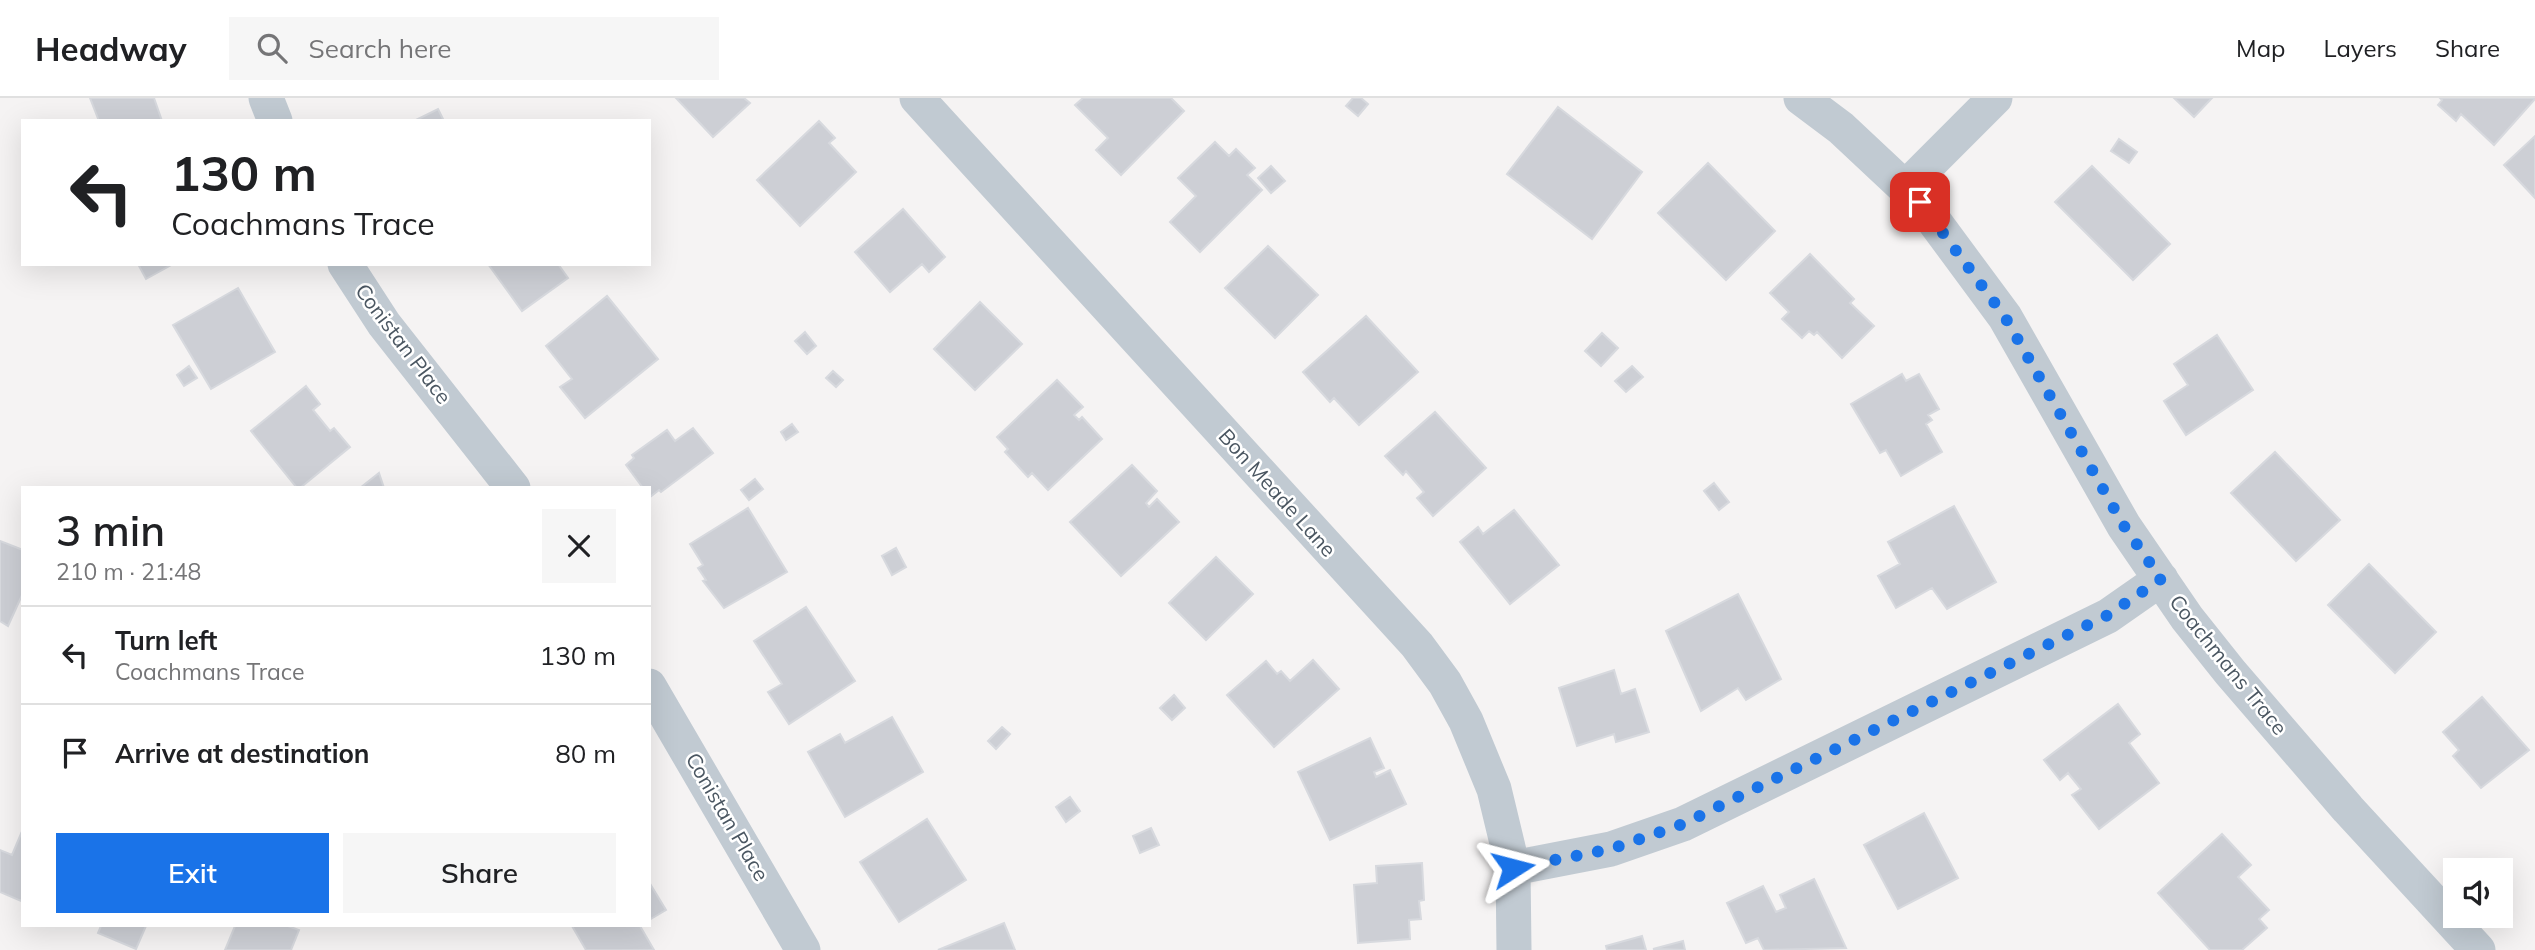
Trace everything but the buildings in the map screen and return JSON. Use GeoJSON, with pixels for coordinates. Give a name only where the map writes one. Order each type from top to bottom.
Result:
{"type":"FeatureCollection","features":[{"type":"Feature","properties":{"kind":"street"},"geometry":{"type":"LineString","coordinates":[[266,98],[274,119]]}},
{"type":"Feature","properties":{"kind":"street","name":"Bon Meade Lane"},"geometry":{"type":"LineString","coordinates":[[917,98],[1417,645],[1445,683],[1466,721],[1494,789],[1513,868],[1514,950]]}},
{"type":"Feature","properties":{"kind":"street","name":"Coachmans Trace"},"geometry":{"type":"LineString","coordinates":[[1801,98],[1841,128],[1920,202],[2005,317],[2124,526],[2187,618],[2347,809],[2478,950]]}},
{"type":"Feature","properties":{"kind":"street"},"geometry":{"type":"LineString","coordinates":[[1905,188],[1995,98]]}},
{"type":"Feature","properties":{"kind":"street","name":"Conistan Place"},"geometry":{"type":"LineString","coordinates":[[346,266],[384,324],[511,486]]}},
{"type":"Feature","properties":{"kind":"street"},"geometry":{"type":"LineString","coordinates":[[1513,868],[1611,849],[1683,824],[2108,615],[2161,579]]}},
{"type":"Feature","properties":{"kind":"street","name":"Conistan Place"},"geometry":{"type":"LineString","coordinates":[[651,689],[803,950]]}},
{"type":"Feature","properties":{"kind":"route"},"geometry":{"type":"LineString","coordinates":[[1513,868],[1611,849],[1683,824],[2108,615],[2161,579],[2124,526],[2039,372],[2005,317],[1979,278],[1920,202]]}}]}
